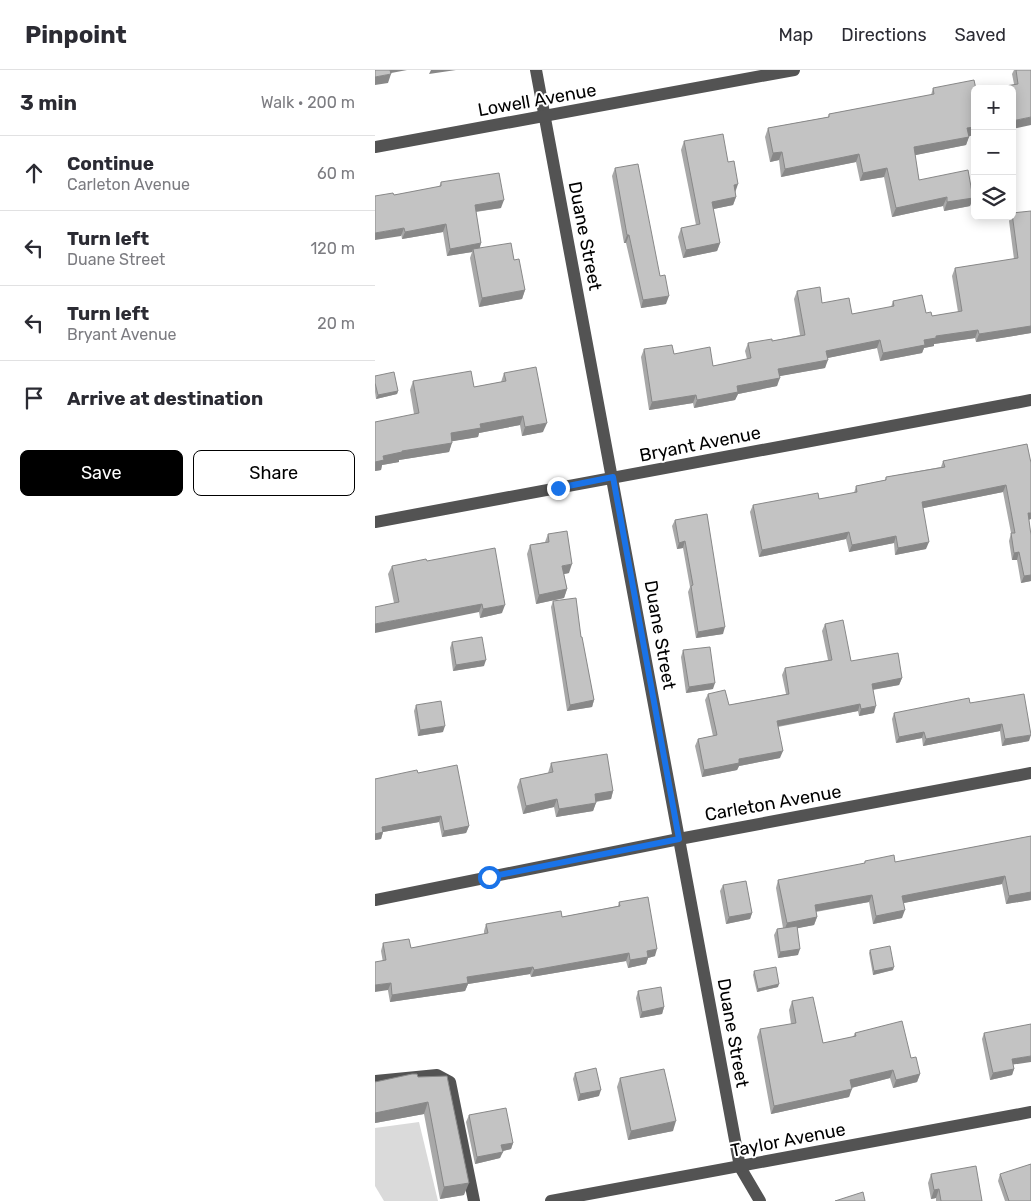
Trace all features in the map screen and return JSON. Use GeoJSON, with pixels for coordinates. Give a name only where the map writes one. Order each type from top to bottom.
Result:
{"type":"FeatureCollection","features":[{"type":"Feature","properties":{"kind":"street","name":"Duane Street"},"geometry":{"type":"LineString","coordinates":[[536,70],[740,1167],[760,1201]]}},
{"type":"Feature","properties":{"kind":"street","name":"Lowell Avenue"},"geometry":{"type":"LineString","coordinates":[[375,146],[794,70]]}},
{"type":"Feature","properties":{"kind":"street","name":"Bryant Avenue"},"geometry":{"type":"LineString","coordinates":[[375,522],[1031,400]]}},
{"type":"Feature","properties":{"kind":"street","name":"Carleton Avenue"},"geometry":{"type":"LineString","coordinates":[[375,900],[679,839],[1031,774]]}},
{"type":"Feature","properties":{"kind":"street"},"geometry":{"type":"LineString","coordinates":[[375,1081],[437,1075],[450,1082],[474,1201]]}},
{"type":"Feature","properties":{"kind":"street","name":"Taylor Avenue"},"geometry":{"type":"LineString","coordinates":[[551,1201],[1031,1112]]}},
{"type":"Feature","properties":{"kind":"shaded area"},"geometry":{"type":"Polygon","coordinates":[[[419,1122],[438,1201],[384,1201],[375,1186],[375,1128],[419,1122]]]}},
{"type":"Feature","properties":{"kind":"building"},"geometry":{"type":"Polygon","coordinates":[[[375,70],[390,70],[391,74],[375,77],[375,70]]]}},
{"type":"Feature","properties":{"kind":"building"},"geometry":{"type":"Polygon","coordinates":[[[1016,70],[1031,70],[1031,117],[1016,120],[1016,85],[1012,85],[1018,84],[1016,70]]]}},
{"type":"Feature","properties":{"kind":"building"},"geometry":{"type":"Polygon","coordinates":[[[974,80],[975,85],[971,85],[971,128],[967,128],[969,137],[914,147],[919,180],[968,170],[971,198],[947,202],[947,197],[896,208],[887,168],[863,173],[859,154],[785,169],[782,152],[773,153],[768,128],[934,94],[933,88],[974,80]]]}},
{"type":"Feature","properties":{"kind":"building"},"geometry":{"type":"Polygon","coordinates":[[[723,134],[728,162],[734,161],[738,184],[734,185],[736,197],[712,202],[720,243],[686,250],[681,228],[700,224],[684,141],[723,134]]]}},
{"type":"Feature","properties":{"kind":"building"},"geometry":{"type":"Polygon","coordinates":[[[638,164],[660,276],[665,275],[669,296],[643,300],[629,235],[627,235],[615,168],[638,164]]]}},
{"type":"Feature","properties":{"kind":"building"},"geometry":{"type":"Polygon","coordinates":[[[499,173],[504,200],[475,205],[481,243],[450,249],[446,224],[405,232],[404,228],[375,233],[375,196],[393,193],[394,195],[441,186],[441,182],[499,173]]]}},
{"type":"Feature","properties":{"kind":"building"},"geometry":{"type":"Polygon","coordinates":[[[1031,211],[1031,326],[979,334],[978,330],[936,336],[936,338],[924,340],[925,345],[883,353],[880,340],[826,351],[828,360],[778,369],[780,378],[737,386],[738,392],[697,400],[696,395],[652,402],[644,349],[672,345],[674,354],[710,347],[713,366],[751,358],[748,343],[805,335],[797,291],[820,287],[822,303],[849,298],[852,314],[894,306],[893,301],[922,295],[926,313],[931,312],[932,316],[962,311],[955,268],[1018,258],[1013,220],[1016,220],[1016,213],[1031,211]]]}},
{"type":"Feature","properties":{"kind":"building"},"geometry":{"type":"Polygon","coordinates":[[[511,243],[514,260],[519,259],[525,290],[482,298],[473,249],[511,243]]]}},
{"type":"Feature","properties":{"kind":"building"},"geometry":{"type":"Polygon","coordinates":[[[536,367],[547,423],[525,427],[523,416],[480,424],[481,428],[451,433],[452,443],[402,451],[383,456],[384,460],[375,462],[375,422],[419,413],[413,381],[471,371],[474,387],[506,381],[504,373],[536,367]]]}},
{"type":"Feature","properties":{"kind":"building"},"geometry":{"type":"Polygon","coordinates":[[[394,372],[398,391],[378,395],[375,376],[394,372]]]}},
{"type":"Feature","properties":{"kind":"building"},"geometry":{"type":"Polygon","coordinates":[[[1027,444],[1031,463],[1031,513],[1028,513],[1031,535],[1031,575],[1024,576],[1019,552],[1014,553],[1011,533],[1015,533],[1006,485],[922,502],[929,542],[898,548],[896,536],[852,545],[849,532],[762,550],[753,505],[818,493],[819,499],[857,492],[856,486],[886,480],[886,477],[945,467],[943,461],[1027,444]]]}},
{"type":"Feature","properties":{"kind":"building"},"geometry":{"type":"Polygon","coordinates":[[[707,514],[725,627],[698,632],[691,586],[693,585],[685,541],[679,543],[675,520],[707,514]]]}},
{"type":"Feature","properties":{"kind":"building"},"geometry":{"type":"Polygon","coordinates":[[[567,531],[572,564],[562,566],[567,589],[539,595],[530,545],[549,542],[548,534],[567,531]]]}},
{"type":"Feature","properties":{"kind":"building"},"geometry":{"type":"Polygon","coordinates":[[[495,548],[505,605],[483,609],[482,604],[375,624],[375,607],[399,602],[392,566],[495,548]]]}},
{"type":"Feature","properties":{"kind":"building"},"geometry":{"type":"Polygon","coordinates":[[[576,598],[581,637],[594,700],[570,705],[553,601],[576,598]]]}},
{"type":"Feature","properties":{"kind":"building"},"geometry":{"type":"Polygon","coordinates":[[[843,620],[851,661],[898,653],[902,678],[872,684],[876,706],[861,709],[860,704],[777,721],[783,751],[739,759],[739,763],[704,770],[698,739],[717,735],[708,694],[725,690],[729,705],[789,694],[785,668],[832,660],[825,624],[843,620]]]}},
{"type":"Feature","properties":{"kind":"building"},"geometry":{"type":"Polygon","coordinates":[[[482,637],[486,660],[456,665],[452,642],[482,637]]]}},
{"type":"Feature","properties":{"kind":"building"},"geometry":{"type":"Polygon","coordinates":[[[710,647],[715,683],[689,687],[683,650],[710,647]]]}},
{"type":"Feature","properties":{"kind":"building"},"geometry":{"type":"Polygon","coordinates":[[[1024,694],[1031,735],[1005,739],[1002,724],[926,739],[924,732],[899,737],[894,713],[969,698],[970,703],[1024,694]]]}},
{"type":"Feature","properties":{"kind":"building"},"geometry":{"type":"Polygon","coordinates":[[[441,701],[445,726],[420,730],[416,705],[441,701]]]}},
{"type":"Feature","properties":{"kind":"building"},"geometry":{"type":"Polygon","coordinates":[[[607,754],[613,791],[595,794],[596,803],[559,809],[557,799],[526,806],[520,779],[553,772],[551,763],[607,754]]]}},
{"type":"Feature","properties":{"kind":"building"},"geometry":{"type":"Polygon","coordinates":[[[457,765],[469,826],[444,831],[441,816],[382,827],[383,832],[375,834],[375,779],[417,770],[418,773],[457,765]]]}},
{"type":"Feature","properties":{"kind":"building"},"geometry":{"type":"Polygon","coordinates":[[[1031,836],[1031,892],[1009,896],[1005,876],[902,896],[905,910],[876,916],[872,895],[815,905],[817,917],[787,923],[778,880],[865,863],[865,861],[894,855],[895,862],[1031,836]]]}},
{"type":"Feature","properties":{"kind":"building"},"geometry":{"type":"Polygon","coordinates":[[[746,881],[752,913],[729,917],[723,885],[746,881]]]}},
{"type":"Feature","properties":{"kind":"building"},"geometry":{"type":"Polygon","coordinates":[[[648,897],[657,949],[647,951],[648,957],[630,960],[629,953],[534,970],[533,967],[467,977],[468,983],[392,995],[391,983],[375,985],[375,962],[386,960],[383,943],[409,939],[411,948],[488,933],[486,924],[561,911],[562,917],[620,906],[619,902],[648,897]]]}},
{"type":"Feature","properties":{"kind":"building"},"geometry":{"type":"Polygon","coordinates":[[[797,926],[800,949],[780,952],[777,929],[797,926]]]}},
{"type":"Feature","properties":{"kind":"building"},"geometry":{"type":"Polygon","coordinates":[[[890,946],[894,967],[874,971],[870,950],[890,946]]]}},
{"type":"Feature","properties":{"kind":"building"},"geometry":{"type":"Polygon","coordinates":[[[776,967],[779,984],[758,989],[754,971],[776,967]]]}},
{"type":"Feature","properties":{"kind":"building"},"geometry":{"type":"Polygon","coordinates":[[[661,987],[664,1007],[642,1012],[638,991],[661,987]]]}},
{"type":"Feature","properties":{"kind":"building"},"geometry":{"type":"Polygon","coordinates":[[[813,997],[823,1043],[856,1036],[855,1033],[902,1021],[911,1058],[916,1057],[920,1074],[896,1080],[893,1070],[850,1080],[852,1089],[774,1106],[760,1029],[796,1023],[792,1001],[813,997]]]}},
{"type":"Feature","properties":{"kind":"building"},"geometry":{"type":"Polygon","coordinates":[[[1031,1024],[1031,1056],[1012,1059],[1014,1069],[993,1073],[984,1033],[1031,1024]]]}},
{"type":"Feature","properties":{"kind":"building"},"geometry":{"type":"Polygon","coordinates":[[[596,1068],[601,1090],[580,1094],[575,1073],[596,1068]]]}},
{"type":"Feature","properties":{"kind":"building"},"geometry":{"type":"Polygon","coordinates":[[[664,1069],[676,1121],[631,1131],[620,1078],[664,1069]]]}},
{"type":"Feature","properties":{"kind":"building"},"geometry":{"type":"Polygon","coordinates":[[[417,1074],[418,1077],[447,1076],[469,1183],[444,1187],[428,1102],[375,1113],[375,1082],[417,1074]]]}},
{"type":"Feature","properties":{"kind":"building"},"geometry":{"type":"Polygon","coordinates":[[[506,1108],[513,1143],[501,1145],[503,1152],[477,1157],[469,1115],[506,1108]]]}},
{"type":"Feature","properties":{"kind":"building"},"geometry":{"type":"Polygon","coordinates":[[[1031,1164],[1031,1201],[1009,1201],[1000,1174],[1031,1164]]]}},
{"type":"Feature","properties":{"kind":"building"},"geometry":{"type":"Polygon","coordinates":[[[976,1166],[982,1201],[941,1201],[939,1189],[934,1190],[931,1174],[976,1166]]]}},
{"type":"Feature","properties":{"kind":"building"},"geometry":{"type":"Polygon","coordinates":[[[863,1192],[865,1201],[835,1201],[863,1192]]]}},
{"type":"Feature","properties":{"kind":"route"},"geometry":{"type":"LineString","coordinates":[[489,877],[679,839],[613,477],[558,488]]}}]}
